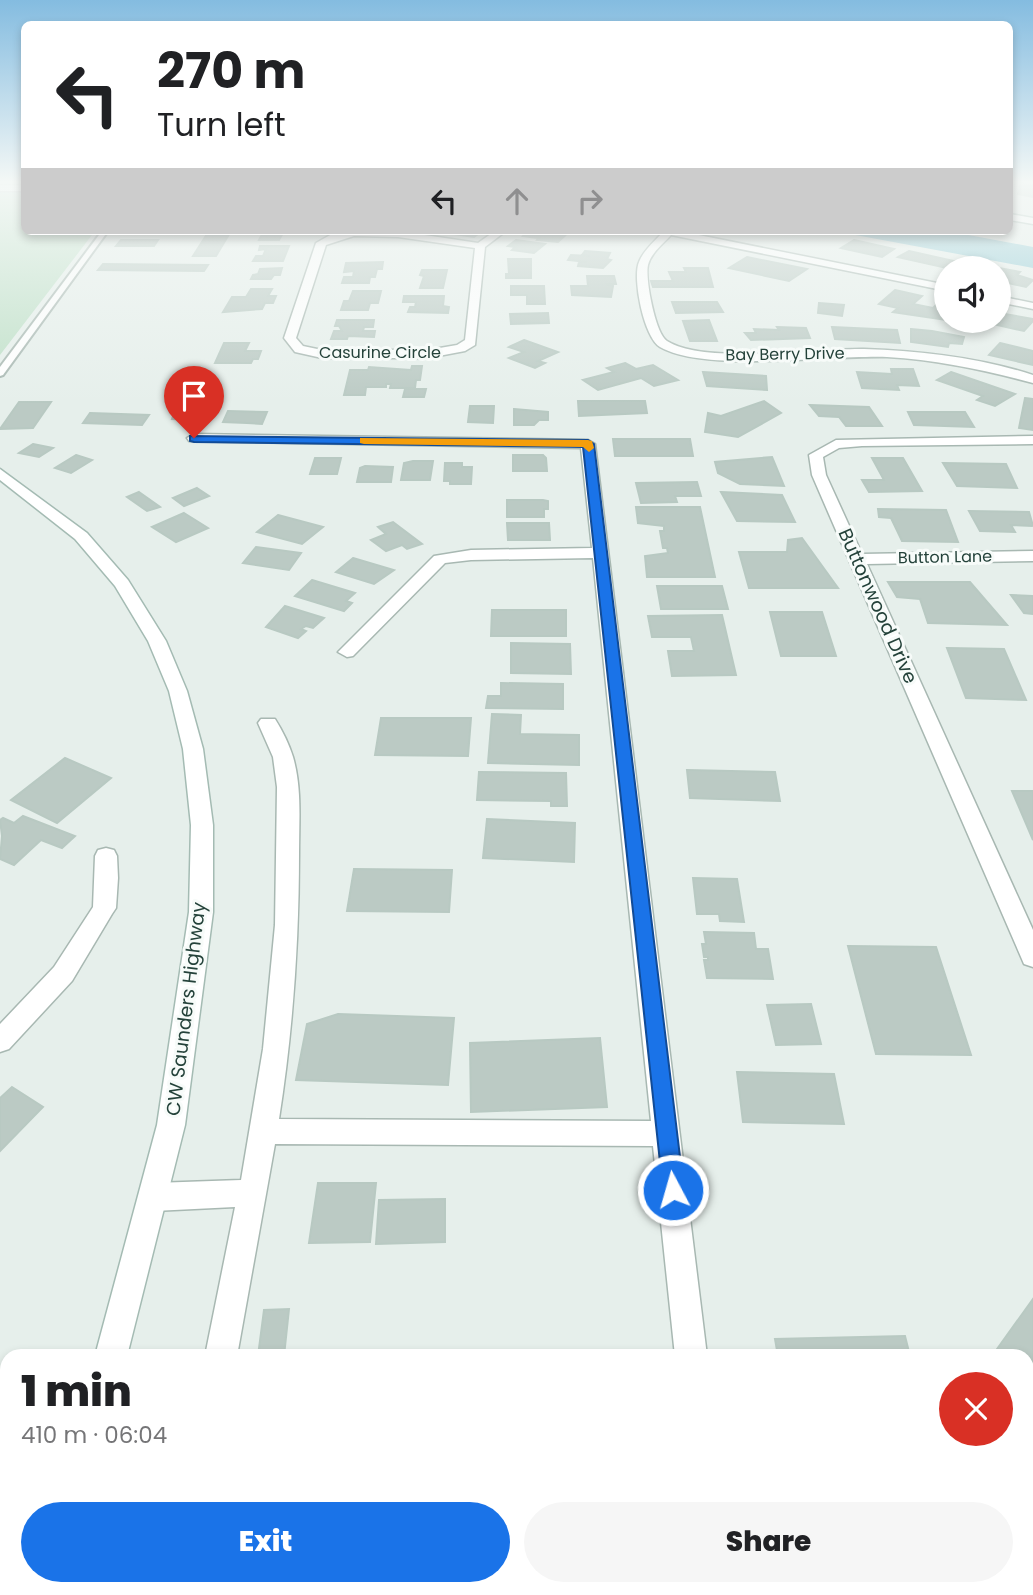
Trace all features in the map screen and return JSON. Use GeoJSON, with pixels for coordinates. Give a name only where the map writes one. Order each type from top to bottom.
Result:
{"type":"FeatureCollection","features":[{"type":"Feature","properties":{"kind":"street","name":"Casurine Circle"},"geometry":{"type":"LineString","coordinates":[[317,254],[290,338],[299,349],[322,354],[428,354],[461,348],[471,342],[479,254]]}},
{"type":"Feature","properties":{"kind":"street","name":"Bay Berry Drive"},"geometry":{"type":"LineString","coordinates":[[650,254],[643,263],[643,274],[654,333],[661,342],[681,351],[715,355],[842,353],[923,358],[970,364],[1033,379]]}},
{"type":"Feature","properties":{"kind":"street"},"geometry":{"type":"LineString","coordinates":[[783,254],[934,285]]}},
{"type":"Feature","properties":{"kind":"street"},"geometry":{"type":"LineString","coordinates":[[816,254],[934,278]]}},
{"type":"Feature","properties":{"kind":"street"},"geometry":{"type":"LineString","coordinates":[[1011,293],[1033,298]]}},
{"type":"Feature","properties":{"kind":"street"},"geometry":{"type":"LineString","coordinates":[[1011,301],[1033,306]]}},
{"type":"Feature","properties":{"kind":"street"},"geometry":{"type":"LineString","coordinates":[[194,438],[588,444],[690,1349]]}},
{"type":"Feature","properties":{"kind":"street","name":"Buttonwood Drive"},"geometry":{"type":"LineString","coordinates":[[1033,440],[862,442],[836,444],[816,455],[819,474],[1033,957]]}},
{"type":"Feature","properties":{"kind":"street","name":"CW Saunders Highway"},"geometry":{"type":"LineString","coordinates":[[0,473],[81,536],[122,584],[162,654],[178,691],[193,749],[202,825],[201,912],[171,1125],[113,1349]]}},
{"type":"Feature","properties":{"kind":"street"},"geometry":{"type":"LineString","coordinates":[[347,652],[440,559],[471,555],[600,553]]}},
{"type":"Feature","properties":{"kind":"street","name":"Button Lane"},"geometry":{"type":"LineString","coordinates":[[856,559],[1033,555]]}},
{"type":"Feature","properties":{"kind":"street"},"geometry":{"type":"LineString","coordinates":[[222,1349],[253,1193],[283,999],[289,894],[284,761],[268,723]]}},
{"type":"Feature","properties":{"kind":"street"},"geometry":{"type":"LineString","coordinates":[[0,1041],[64,974],[104,908],[106,856]]}},
{"type":"Feature","properties":{"kind":"street"},"geometry":{"type":"LineString","coordinates":[[263,1130],[667,1134]]}},
{"type":"Feature","properties":{"kind":"street"},"geometry":{"type":"LineString","coordinates":[[154,1197],[253,1193]]}},
{"type":"Feature","properties":{"kind":"lane"},"geometry":{"type":"LineString","coordinates":[[0,373],[88,254]]}},
{"type":"Feature","properties":{"kind":"green space"},"geometry":{"type":"Polygon","coordinates":[[[0,254],[77,254],[0,355],[0,254]]]}},
{"type":"Feature","properties":{"kind":"water"},"geometry":{"type":"Polygon","coordinates":[[[960,254],[1033,254],[1033,268],[1011,264],[1011,256],[960,254]]]}},
{"type":"Feature","properties":{"kind":"building"},"geometry":{"type":"Polygon","coordinates":[[[194,254],[217,254],[216,256],[194,254]]]}},
{"type":"Feature","properties":{"kind":"building"},"geometry":{"type":"Polygon","coordinates":[[[286,254],[283,261],[253,261],[256,256],[286,254]]]}},
{"type":"Feature","properties":{"kind":"building"},"geometry":{"type":"Polygon","coordinates":[[[609,254],[607,259],[611,260],[603,268],[578,266],[579,262],[587,262],[568,260],[571,255],[590,256],[582,255],[609,254]]]}},
{"type":"Feature","properties":{"kind":"building"},"geometry":{"type":"Polygon","coordinates":[[[903,254],[934,257],[934,265],[898,257],[903,254]]]}},
{"type":"Feature","properties":{"kind":"building"},"geometry":{"type":"Polygon","coordinates":[[[747,257],[807,269],[789,281],[729,268],[747,257]]]}},
{"type":"Feature","properties":{"kind":"building"},"geometry":{"type":"Polygon","coordinates":[[[508,259],[531,259],[531,278],[506,278],[506,274],[509,274],[508,259]]]}},
{"type":"Feature","properties":{"kind":"building"},"geometry":{"type":"Polygon","coordinates":[[[383,262],[382,269],[377,269],[375,277],[370,277],[369,283],[342,283],[344,277],[353,277],[354,271],[344,272],[346,263],[383,262]]]}},
{"type":"Feature","properties":{"kind":"building"},"geometry":{"type":"Polygon","coordinates":[[[103,264],[208,265],[204,271],[98,270],[103,264]]]}},
{"type":"Feature","properties":{"kind":"building"},"geometry":{"type":"Polygon","coordinates":[[[282,268],[280,275],[274,275],[271,279],[251,279],[260,269],[282,268]]]}},
{"type":"Feature","properties":{"kind":"building"},"geometry":{"type":"Polygon","coordinates":[[[684,268],[708,268],[713,287],[653,287],[651,281],[673,281],[669,272],[686,272],[684,268]]]}},
{"type":"Feature","properties":{"kind":"building"},"geometry":{"type":"Polygon","coordinates":[[[422,270],[447,270],[443,288],[420,288],[424,276],[420,275],[422,270]]]}},
{"type":"Feature","properties":{"kind":"building"},"geometry":{"type":"Polygon","coordinates":[[[1011,270],[1033,280],[1026,287],[1011,284],[1011,270]]]}},
{"type":"Feature","properties":{"kind":"building"},"geometry":{"type":"Polygon","coordinates":[[[587,276],[614,276],[616,284],[606,284],[613,286],[611,297],[572,295],[571,286],[588,286],[587,276]]]}},
{"type":"Feature","properties":{"kind":"building"},"geometry":{"type":"Polygon","coordinates":[[[511,286],[544,286],[545,304],[527,304],[527,295],[511,295],[511,286]]]}},
{"type":"Feature","properties":{"kind":"building"},"geometry":{"type":"Polygon","coordinates":[[[251,289],[272,289],[268,296],[276,296],[273,303],[265,303],[262,309],[223,312],[232,297],[246,297],[251,289]]]}},
{"type":"Feature","properties":{"kind":"building"},"geometry":{"type":"Polygon","coordinates":[[[895,290],[922,296],[913,304],[934,307],[934,318],[893,312],[898,308],[879,304],[895,290]]]}},
{"type":"Feature","properties":{"kind":"building"},"geometry":{"type":"Polygon","coordinates":[[[353,291],[381,291],[378,303],[370,303],[368,310],[341,310],[344,301],[349,301],[353,291]]]}},
{"type":"Feature","properties":{"kind":"building"},"geometry":{"type":"Polygon","coordinates":[[[404,296],[444,296],[443,306],[449,307],[448,313],[408,312],[410,307],[415,307],[416,302],[403,302],[404,296]]]}},
{"type":"Feature","properties":{"kind":"building"},"geometry":{"type":"Polygon","coordinates":[[[672,302],[717,302],[723,312],[676,313],[672,302]]]}},
{"type":"Feature","properties":{"kind":"building"},"geometry":{"type":"Polygon","coordinates":[[[819,303],[844,305],[842,316],[818,313],[819,303]]]}},
{"type":"Feature","properties":{"kind":"building"},"geometry":{"type":"Polygon","coordinates":[[[548,313],[549,323],[511,324],[510,314],[548,313]]]}},
{"type":"Feature","properties":{"kind":"building"},"geometry":{"type":"Polygon","coordinates":[[[1011,315],[1033,319],[1024,331],[1011,328],[1011,315]]]}},
{"type":"Feature","properties":{"kind":"building"},"geometry":{"type":"Polygon","coordinates":[[[337,320],[374,320],[373,327],[364,327],[363,331],[375,331],[374,337],[348,336],[347,339],[331,339],[334,331],[342,331],[339,326],[335,326],[337,320]]]}},
{"type":"Feature","properties":{"kind":"building"},"geometry":{"type":"Polygon","coordinates":[[[709,320],[717,341],[690,341],[683,321],[709,320]]]}},
{"type":"Feature","properties":{"kind":"building"},"geometry":{"type":"Polygon","coordinates":[[[777,327],[806,328],[810,338],[751,340],[745,333],[756,333],[754,329],[779,330],[777,327]]]}},
{"type":"Feature","properties":{"kind":"building"},"geometry":{"type":"Polygon","coordinates":[[[832,327],[897,330],[900,343],[835,339],[832,327]]]}},
{"type":"Feature","properties":{"kind":"building"},"geometry":{"type":"Polygon","coordinates":[[[911,329],[964,337],[962,344],[949,343],[948,347],[911,342],[911,329]]]}},
{"type":"Feature","properties":{"kind":"building"},"geometry":{"type":"Polygon","coordinates":[[[524,340],[558,352],[538,361],[545,363],[535,368],[509,358],[524,352],[509,347],[524,340]]]}},
{"type":"Feature","properties":{"kind":"building"},"geometry":{"type":"Polygon","coordinates":[[[224,343],[249,343],[245,351],[261,351],[258,359],[253,359],[251,363],[215,363],[224,343]]]}},
{"type":"Feature","properties":{"kind":"building"},"geometry":{"type":"Polygon","coordinates":[[[1000,343],[1033,351],[1033,365],[989,355],[1000,343]]]}},
{"type":"Feature","properties":{"kind":"building"},"geometry":{"type":"Polygon","coordinates":[[[625,363],[636,369],[653,365],[678,380],[654,386],[641,378],[598,390],[583,380],[614,372],[607,368],[625,363]]]}},
{"type":"Feature","properties":{"kind":"building"},"geometry":{"type":"Polygon","coordinates":[[[412,366],[422,366],[420,380],[416,380],[415,388],[390,388],[391,384],[386,384],[386,387],[366,387],[365,395],[344,395],[350,370],[368,370],[369,367],[411,370],[412,366]]]}},
{"type":"Feature","properties":{"kind":"building"},"geometry":{"type":"Polygon","coordinates":[[[891,369],[913,369],[919,386],[897,385],[899,390],[862,388],[857,372],[892,374],[891,369]]]}},
{"type":"Feature","properties":{"kind":"building"},"geometry":{"type":"Polygon","coordinates":[[[703,372],[766,376],[767,390],[707,386],[703,372]]]}},
{"type":"Feature","properties":{"kind":"building"},"geometry":{"type":"Polygon","coordinates":[[[951,372],[1015,394],[995,406],[977,400],[983,396],[937,380],[951,372]]]}},
{"type":"Feature","properties":{"kind":"building"},"geometry":{"type":"Polygon","coordinates":[[[405,389],[426,389],[424,397],[403,397],[405,389]]]}},
{"type":"Feature","properties":{"kind":"building"},"geometry":{"type":"Polygon","coordinates":[[[1025,398],[1033,399],[1033,430],[1019,428],[1025,398]]]}},
{"type":"Feature","properties":{"kind":"building"},"geometry":{"type":"Polygon","coordinates":[[[578,401],[645,401],[647,413],[579,416],[578,401]]]}},
{"type":"Feature","properties":{"kind":"building"},"geometry":{"type":"Polygon","coordinates":[[[764,401],[781,413],[738,437],[705,432],[708,413],[721,416],[764,401]]]}},
{"type":"Feature","properties":{"kind":"building"},"geometry":{"type":"Polygon","coordinates":[[[19,402],[51,402],[33,428],[0,429],[19,402]]]}},
{"type":"Feature","properties":{"kind":"building"},"geometry":{"type":"Polygon","coordinates":[[[204,402],[198,420],[172,419],[177,405],[204,402]]]}},
{"type":"Feature","properties":{"kind":"building"},"geometry":{"type":"Polygon","coordinates":[[[810,405],[869,407],[882,426],[846,426],[839,417],[819,416],[810,405]]]}},
{"type":"Feature","properties":{"kind":"building"},"geometry":{"type":"Polygon","coordinates":[[[470,406],[494,406],[493,423],[468,422],[470,406]]]}},
{"type":"Feature","properties":{"kind":"building"},"geometry":{"type":"Polygon","coordinates":[[[514,409],[548,412],[548,420],[539,420],[534,425],[514,425],[514,409]]]}},
{"type":"Feature","properties":{"kind":"building"},"geometry":{"type":"Polygon","coordinates":[[[228,411],[267,412],[262,424],[223,422],[228,411]]]}},
{"type":"Feature","properties":{"kind":"building"},"geometry":{"type":"Polygon","coordinates":[[[908,412],[965,412],[974,427],[914,425],[908,412]]]}},
{"type":"Feature","properties":{"kind":"building"},"geometry":{"type":"Polygon","coordinates":[[[90,413],[149,415],[142,425],[83,423],[90,413]]]}},
{"type":"Feature","properties":{"kind":"building"},"geometry":{"type":"Polygon","coordinates":[[[613,439],[690,439],[693,456],[615,456],[613,439]]]}},
{"type":"Feature","properties":{"kind":"building"},"geometry":{"type":"Polygon","coordinates":[[[33,444],[53,448],[39,457],[19,453],[33,444]]]}},
{"type":"Feature","properties":{"kind":"building"},"geometry":{"type":"Polygon","coordinates":[[[76,455],[92,460],[71,473],[55,468],[76,455]]]}},
{"type":"Feature","properties":{"kind":"building"},"geometry":{"type":"Polygon","coordinates":[[[513,455],[543,455],[546,458],[547,471],[513,471],[513,455]]]}},
{"type":"Feature","properties":{"kind":"building"},"geometry":{"type":"Polygon","coordinates":[[[772,457],[784,486],[740,484],[718,473],[715,462],[772,457]]]}},
{"type":"Feature","properties":{"kind":"building"},"geometry":{"type":"Polygon","coordinates":[[[315,458],[341,458],[337,474],[310,474],[315,458]]]}},
{"type":"Feature","properties":{"kind":"building"},"geometry":{"type":"Polygon","coordinates":[[[872,458],[903,458],[922,491],[869,492],[862,480],[884,480],[872,458]]]}},
{"type":"Feature","properties":{"kind":"building"},"geometry":{"type":"Polygon","coordinates":[[[433,461],[430,480],[401,480],[404,463],[433,461]]]}},
{"type":"Feature","properties":{"kind":"building"},"geometry":{"type":"Polygon","coordinates":[[[445,463],[462,463],[462,467],[472,467],[471,484],[450,484],[450,481],[444,481],[445,463]]]}},
{"type":"Feature","properties":{"kind":"building"},"geometry":{"type":"Polygon","coordinates":[[[943,463],[1006,464],[1017,488],[957,486],[943,463]]]}},
{"type":"Feature","properties":{"kind":"building"},"geometry":{"type":"Polygon","coordinates":[[[393,467],[391,482],[357,482],[360,468],[393,467]]]}},
{"type":"Feature","properties":{"kind":"building"},"geometry":{"type":"Polygon","coordinates":[[[697,482],[701,496],[675,496],[677,502],[641,503],[636,483],[697,482]]]}},
{"type":"Feature","properties":{"kind":"building"},"geometry":{"type":"Polygon","coordinates":[[[197,488],[209,496],[184,506],[173,498],[197,488]]]}},
{"type":"Feature","properties":{"kind":"building"},"geometry":{"type":"Polygon","coordinates":[[[139,492],[160,507],[147,511],[127,497],[139,492]]]}},
{"type":"Feature","properties":{"kind":"building"},"geometry":{"type":"Polygon","coordinates":[[[721,492],[782,495],[795,522],[737,521],[721,492]]]}},
{"type":"Feature","properties":{"kind":"building"},"geometry":{"type":"Polygon","coordinates":[[[507,500],[548,501],[548,509],[544,509],[544,517],[507,517],[507,500]]]}},
{"type":"Feature","properties":{"kind":"building"},"geometry":{"type":"Polygon","coordinates":[[[636,507],[700,507],[715,577],[647,577],[645,556],[668,553],[667,548],[663,548],[660,531],[664,531],[664,526],[638,523],[636,507]]]}},
{"type":"Feature","properties":{"kind":"building"},"geometry":{"type":"Polygon","coordinates":[[[878,509],[946,510],[958,542],[902,541],[891,518],[879,517],[878,509]]]}},
{"type":"Feature","properties":{"kind":"building"},"geometry":{"type":"Polygon","coordinates":[[[969,511],[1029,512],[1033,526],[1011,525],[1015,532],[980,531],[969,511]]]}},
{"type":"Feature","properties":{"kind":"building"},"geometry":{"type":"Polygon","coordinates":[[[184,513],[208,528],[176,542],[152,527],[184,513]]]}},
{"type":"Feature","properties":{"kind":"building"},"geometry":{"type":"Polygon","coordinates":[[[278,515],[323,527],[302,544],[257,532],[278,515]]]}},
{"type":"Feature","properties":{"kind":"building"},"geometry":{"type":"Polygon","coordinates":[[[393,522],[422,544],[407,549],[402,545],[386,551],[371,540],[386,534],[378,527],[393,522]]]}},
{"type":"Feature","properties":{"kind":"building"},"geometry":{"type":"Polygon","coordinates":[[[507,523],[549,523],[550,540],[508,540],[507,523]]]}},
{"type":"Feature","properties":{"kind":"building"},"geometry":{"type":"Polygon","coordinates":[[[802,538],[838,588],[749,588],[739,552],[787,552],[788,540],[802,538]]]}},
{"type":"Feature","properties":{"kind":"building"},"geometry":{"type":"Polygon","coordinates":[[[256,547],[301,553],[289,570],[243,563],[256,547]]]}},
{"type":"Feature","properties":{"kind":"building"},"geometry":{"type":"Polygon","coordinates":[[[353,558],[394,570],[374,584],[336,572],[353,558]]]}},
{"type":"Feature","properties":{"kind":"building"},"geometry":{"type":"Polygon","coordinates":[[[312,580],[355,593],[346,601],[352,603],[344,611],[295,596],[312,580]]]}},
{"type":"Feature","properties":{"kind":"building"},"geometry":{"type":"Polygon","coordinates":[[[888,582],[970,582],[1007,625],[928,623],[920,599],[897,597],[888,582]]]}},
{"type":"Feature","properties":{"kind":"building"},"geometry":{"type":"Polygon","coordinates":[[[657,586],[722,586],[728,609],[661,609],[657,586]]]}},
{"type":"Feature","properties":{"kind":"building"},"geometry":{"type":"Polygon","coordinates":[[[1011,595],[1033,596],[1033,614],[1024,613],[1011,595]]]}},
{"type":"Feature","properties":{"kind":"building"},"geometry":{"type":"Polygon","coordinates":[[[285,606],[324,618],[313,628],[306,626],[301,629],[306,631],[298,638],[266,627],[285,606]]]}},
{"type":"Feature","properties":{"kind":"building"},"geometry":{"type":"Polygon","coordinates":[[[492,610],[566,610],[566,636],[491,636],[492,610]]]}},
{"type":"Feature","properties":{"kind":"building"},"geometry":{"type":"Polygon","coordinates":[[[770,612],[822,612],[836,656],[781,656],[770,612]]]}},
{"type":"Feature","properties":{"kind":"building"},"geometry":{"type":"Polygon","coordinates":[[[722,615],[736,675],[672,676],[668,651],[694,651],[691,637],[652,637],[648,616],[722,615]]]}},
{"type":"Feature","properties":{"kind":"building"},"geometry":{"type":"Polygon","coordinates":[[[511,643],[570,644],[571,674],[511,673],[511,643]]]}},
{"type":"Feature","properties":{"kind":"building"},"geometry":{"type":"Polygon","coordinates":[[[947,648],[1004,649],[1026,700],[966,698],[947,648]]]}},
{"type":"Feature","properties":{"kind":"building"},"geometry":{"type":"Polygon","coordinates":[[[501,683],[563,684],[563,709],[486,708],[488,696],[501,696],[501,683]]]}},
{"type":"Feature","properties":{"kind":"building"},"geometry":{"type":"Polygon","coordinates":[[[492,714],[521,715],[520,734],[579,735],[579,765],[488,763],[492,714]]]}},
{"type":"Feature","properties":{"kind":"building"},"geometry":{"type":"Polygon","coordinates":[[[381,718],[471,718],[468,756],[375,755],[381,718]]]}},
{"type":"Feature","properties":{"kind":"building"},"geometry":{"type":"Polygon","coordinates":[[[65,758],[111,778],[57,823],[11,800],[65,758]]]}},
{"type":"Feature","properties":{"kind":"building"},"geometry":{"type":"Polygon","coordinates":[[[687,770],[775,772],[780,801],[690,798],[687,770]]]}},
{"type":"Feature","properties":{"kind":"building"},"geometry":{"type":"Polygon","coordinates":[[[479,772],[566,773],[567,806],[551,806],[551,801],[477,800],[479,772]]]}},
{"type":"Feature","properties":{"kind":"building"},"geometry":{"type":"Polygon","coordinates":[[[1012,791],[1033,791],[1033,840],[1012,791]]]}},
{"type":"Feature","properties":{"kind":"building"},"geometry":{"type":"Polygon","coordinates":[[[23,816],[75,836],[62,848],[41,840],[14,865],[0,859],[0,820],[3,818],[14,823],[23,816]]]}},
{"type":"Feature","properties":{"kind":"building"},"geometry":{"type":"Polygon","coordinates":[[[487,819],[575,823],[574,862],[483,858],[487,819]]]}},
{"type":"Feature","properties":{"kind":"building"},"geometry":{"type":"Polygon","coordinates":[[[354,869],[452,870],[449,912],[347,911],[354,869]]]}},
{"type":"Feature","properties":{"kind":"building"},"geometry":{"type":"Polygon","coordinates":[[[693,878],[737,879],[744,922],[720,921],[719,914],[697,914],[693,878]]]}},
{"type":"Feature","properties":{"kind":"building"},"geometry":{"type":"Polygon","coordinates":[[[704,932],[754,933],[756,949],[768,949],[773,979],[707,978],[704,960],[708,960],[708,957],[704,957],[702,944],[706,944],[704,932]]]}},
{"type":"Feature","properties":{"kind":"building"},"geometry":{"type":"Polygon","coordinates":[[[848,946],[936,947],[971,1055],[876,1054],[848,946]]]}},
{"type":"Feature","properties":{"kind":"building"},"geometry":{"type":"Polygon","coordinates":[[[811,1004],[821,1044],[776,1045],[767,1005],[811,1004]]]}},
{"type":"Feature","properties":{"kind":"building"},"geometry":{"type":"Polygon","coordinates":[[[338,1014],[454,1018],[448,1085],[296,1080],[307,1024],[338,1014]]]}},
{"type":"Feature","properties":{"kind":"building"},"geometry":{"type":"Polygon","coordinates":[[[600,1038],[607,1107],[471,1112],[470,1043],[600,1038]]]}},
{"type":"Feature","properties":{"kind":"building"},"geometry":{"type":"Polygon","coordinates":[[[737,1072],[834,1074],[844,1124],[743,1122],[737,1072]]]}},
{"type":"Feature","properties":{"kind":"building"},"geometry":{"type":"Polygon","coordinates":[[[12,1087],[43,1107],[0,1151],[0,1098],[12,1087]]]}},
{"type":"Feature","properties":{"kind":"building"},"geometry":{"type":"Polygon","coordinates":[[[318,1183],[376,1183],[370,1242],[309,1243],[318,1183]]]}},
{"type":"Feature","properties":{"kind":"building"},"geometry":{"type":"Polygon","coordinates":[[[445,1199],[445,1242],[376,1244],[379,1200],[445,1199]]]}},
{"type":"Feature","properties":{"kind":"building"},"geometry":{"type":"Polygon","coordinates":[[[1033,1299],[1033,1349],[997,1349],[1033,1299]]]}},
{"type":"Feature","properties":{"kind":"building"},"geometry":{"type":"Polygon","coordinates":[[[289,1309],[285,1349],[259,1349],[264,1310],[289,1309]]]}},
{"type":"Feature","properties":{"kind":"building"},"geometry":{"type":"Polygon","coordinates":[[[905,1336],[908,1349],[777,1349],[775,1339],[905,1336]]]}},
{"type":"Feature","properties":{"kind":"slow traffic"},"geometry":{"type":"LineString","coordinates":[[364,441],[588,444],[589,448]]}},
{"type":"Feature","properties":{"kind":"route"},"geometry":{"type":"LineString","coordinates":[[194,438],[588,444],[673,1190]]}}]}
